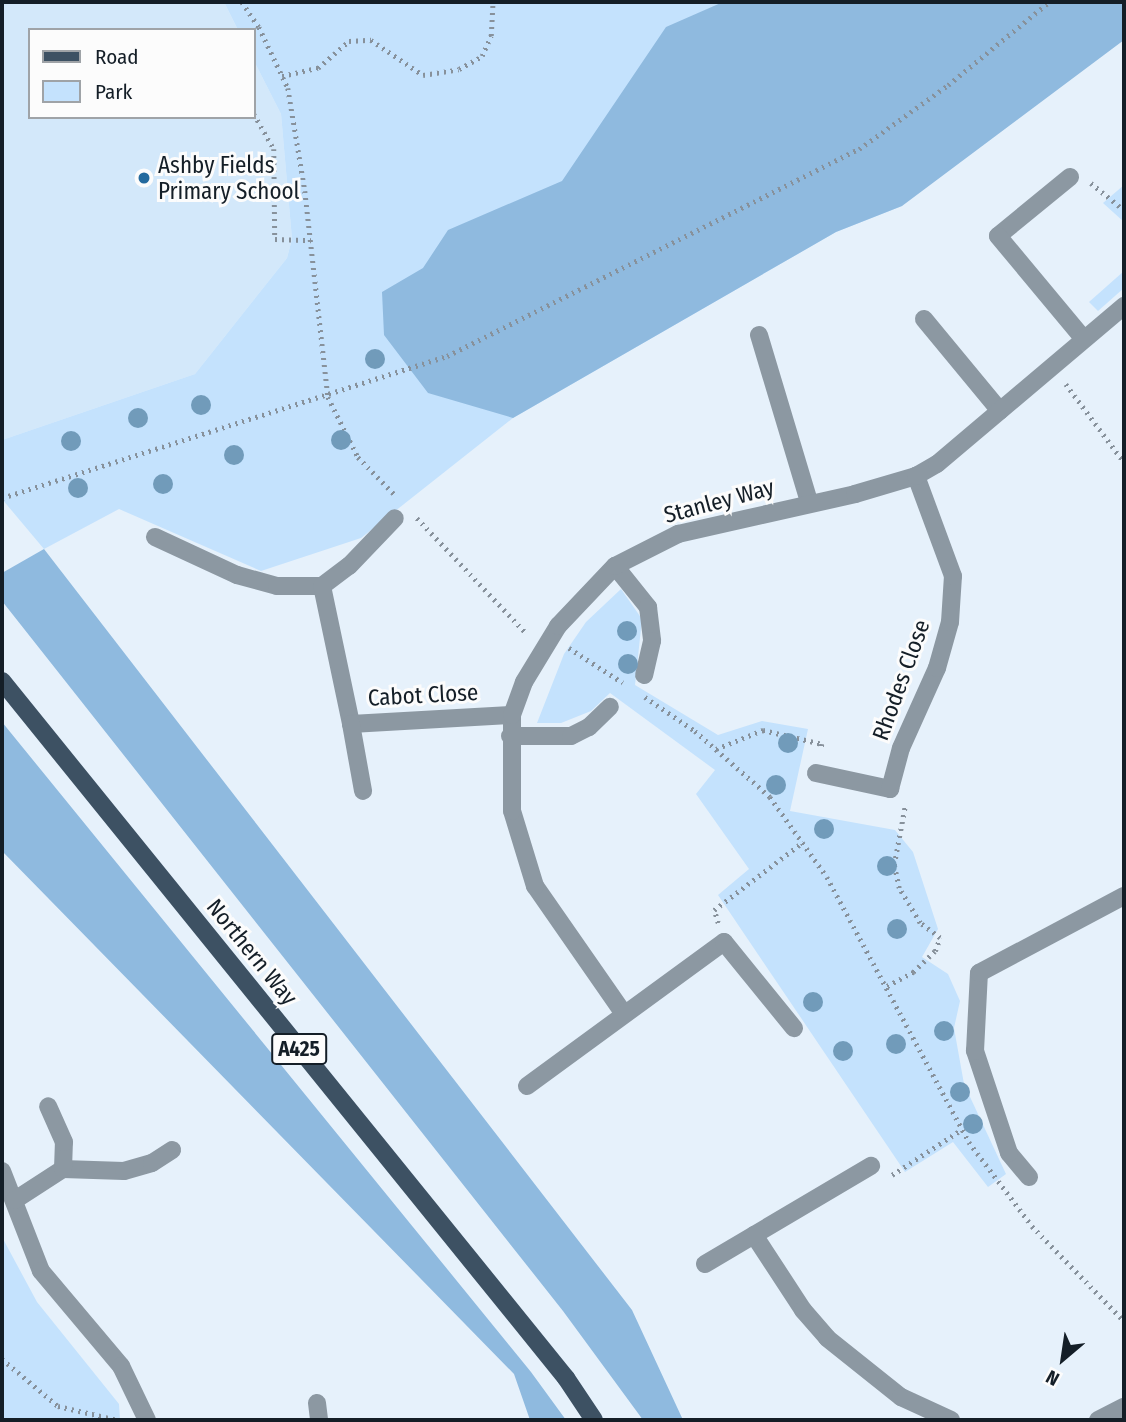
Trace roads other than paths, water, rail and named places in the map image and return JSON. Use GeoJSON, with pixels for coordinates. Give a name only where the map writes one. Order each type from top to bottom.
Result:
{"type":"FeatureCollection","features":[{"type":"Feature","properties":{"kind":"main road","name":"Northern Way"},"geometry":{"type":"LineString","coordinates":[[2,681],[566,1378],[594,1420]]}},
{"type":"Feature","properties":{"kind":"street"},"geometry":{"type":"LineString","coordinates":[[1070,177],[998,236],[1083,338]]}},
{"type":"Feature","properties":{"kind":"street","name":"Stanley Way"},"geometry":{"type":"LineString","coordinates":[[624,1014],[532,879],[512,811],[512,715],[547,643],[591,587],[615,566],[678,534],[916,476],[937,464],[1124,306]]}},
{"type":"Feature","properties":{"kind":"street"},"geometry":{"type":"LineString","coordinates":[[924,318],[1000,411]]}},
{"type":"Feature","properties":{"kind":"street"},"geometry":{"type":"LineString","coordinates":[[759,335],[809,502]]}},
{"type":"Feature","properties":{"kind":"street","name":"Rhodes Close"},"geometry":{"type":"LineString","coordinates":[[816,773],[890,789],[950,622],[953,576],[916,476]]}},
{"type":"Feature","properties":{"kind":"street"},"geometry":{"type":"LineString","coordinates":[[155,537],[267,583],[322,586],[349,566],[404,513]]}},
{"type":"Feature","properties":{"kind":"street"},"geometry":{"type":"LineString","coordinates":[[615,566],[648,607],[652,641],[638,682]]}},
{"type":"Feature","properties":{"kind":"street","name":"Cabot Close"},"geometry":{"type":"LineString","coordinates":[[322,586],[351,724],[512,715]]}},
{"type":"Feature","properties":{"kind":"street"},"geometry":{"type":"LineString","coordinates":[[510,736],[570,736],[589,727],[610,707]]}},
{"type":"Feature","properties":{"kind":"street"},"geometry":{"type":"LineString","coordinates":[[351,724],[363,791]]}},
{"type":"Feature","properties":{"kind":"street"},"geometry":{"type":"LineString","coordinates":[[1030,1177],[1009,1153],[975,1051],[979,973],[1124,896]]}},
{"type":"Feature","properties":{"kind":"street"},"geometry":{"type":"LineString","coordinates":[[527,1086],[724,942],[794,1028]]}},
{"type":"Feature","properties":{"kind":"street"},"geometry":{"type":"LineString","coordinates":[[48,1106],[64,1142],[63,1169]]}},
{"type":"Feature","properties":{"kind":"street"},"geometry":{"type":"LineString","coordinates":[[15,1200],[63,1169],[124,1171],[152,1163],[172,1150]]}},
{"type":"Feature","properties":{"kind":"street"},"geometry":{"type":"LineString","coordinates":[[705,1264],[871,1166]]}},
{"type":"Feature","properties":{"kind":"street"},"geometry":{"type":"LineString","coordinates":[[2,1171],[41,1271],[121,1366],[146,1420]]}},
{"type":"Feature","properties":{"kind":"street"},"geometry":{"type":"LineString","coordinates":[[754,1235],[803,1310],[827,1338],[901,1397],[951,1420]]}},
{"type":"Feature","properties":{"kind":"street"},"geometry":{"type":"LineString","coordinates":[[1098,1420],[1120,1414]]}},
{"type":"Feature","properties":{"kind":"place","name":"Ashby Fields Primary School"},"geometry":{"type":"Point","coordinates":[144,178]}}]}
